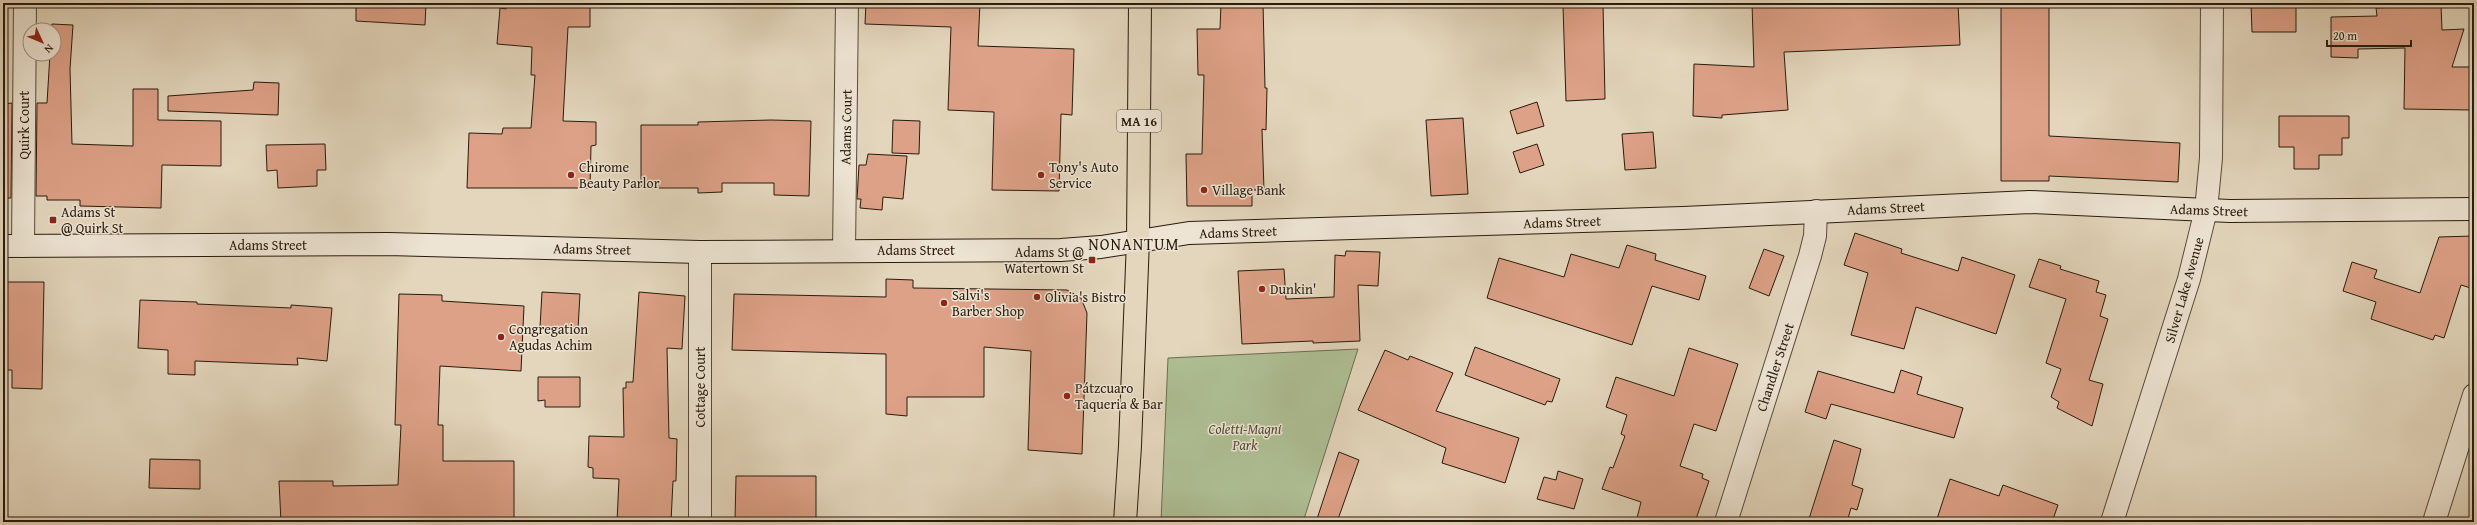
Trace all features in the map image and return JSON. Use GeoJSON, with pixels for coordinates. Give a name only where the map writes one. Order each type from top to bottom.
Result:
{"type":"FeatureCollection","features":[{"type":"Feature","properties":{"kind":"main road","name":"MA 16"},"geometry":{"type":"LineString","coordinates":[[1125,522],[1130,446],[1138,240],[1140,3]]}},
{"type":"Feature","properties":{"kind":"street","name":"Quirk Court"},"geometry":{"type":"LineString","coordinates":[[13,246],[25,3]]}},
{"type":"Feature","properties":{"kind":"street","name":"Adams Court"},"geometry":{"type":"LineString","coordinates":[[844,250],[848,3]]}},
{"type":"Feature","properties":{"kind":"street","name":"Silver Lake Avenue"},"geometry":{"type":"LineString","coordinates":[[2112,522],[2189,279],[2206,210],[2211,158],[2212,3]]}},
{"type":"Feature","properties":{"kind":"street","name":"Adams Street"},"geometry":{"type":"LineString","coordinates":[[13,246],[388,244],[700,252],[844,250],[1061,250],[1101,247],[1190,233],[1675,218],[2030,202],[2206,210],[2474,209]]}},
{"type":"Feature","properties":{"kind":"street","name":"Chandler Street"},"geometry":{"type":"LineString","coordinates":[[1726,522],[1810,256],[1815,236],[1816,211]]}},
{"type":"Feature","properties":{"kind":"street","name":"Cottage Court"},"geometry":{"type":"LineString","coordinates":[[700,252],[700,522]]}},
{"type":"Feature","properties":{"kind":"street"},"geometry":{"type":"LineString","coordinates":[[2434,522],[2469,430],[2474,395]]}},
{"type":"Feature","properties":{"kind":"green space","name":"Coletti-Magni Park"},"geometry":{"type":"Polygon","coordinates":[[[1358,349],[1303,522],[1161,522],[1168,358],[1358,349]]]}},
{"type":"Feature","properties":{"kind":"building"},"geometry":{"type":"Polygon","coordinates":[[[356,3],[426,3],[425,25],[356,21],[356,3]]]}},
{"type":"Feature","properties":{"kind":"building"},"geometry":{"type":"Polygon","coordinates":[[[507,3],[590,3],[590,27],[568,27],[563,121],[596,122],[596,145],[591,146],[590,188],[467,188],[469,133],[502,134],[503,128],[531,128],[535,75],[531,75],[532,47],[497,44],[500,8],[506,9],[507,3]]]}},
{"type":"Feature","properties":{"kind":"building"},"geometry":{"type":"Polygon","coordinates":[[[866,3],[980,3],[978,46],[1074,49],[1072,115],[1061,114],[1059,191],[992,190],[994,112],[948,110],[951,27],[865,24],[866,3]]]}},
{"type":"Feature","properties":{"kind":"building"},"geometry":{"type":"Polygon","coordinates":[[[1221,3],[1263,3],[1265,88],[1267,88],[1266,130],[1262,129],[1264,190],[1252,190],[1252,206],[1187,206],[1186,154],[1202,154],[1204,75],[1198,75],[1197,29],[1220,29],[1221,3]]]}},
{"type":"Feature","properties":{"kind":"building"},"geometry":{"type":"Polygon","coordinates":[[[1752,3],[1958,3],[1960,45],[1784,52],[1788,110],[1722,115],[1722,118],[1693,116],[1694,64],[1754,67],[1752,3]]]}},
{"type":"Feature","properties":{"kind":"building"},"geometry":{"type":"Polygon","coordinates":[[[2251,3],[2296,3],[2296,32],[2252,32],[2251,3]]]}},
{"type":"Feature","properties":{"kind":"building"},"geometry":{"type":"Polygon","coordinates":[[[1603,4],[1605,99],[1566,101],[1563,6],[1603,4]]]}},
{"type":"Feature","properties":{"kind":"building"},"geometry":{"type":"Polygon","coordinates":[[[2001,5],[2049,5],[2049,136],[2180,143],[2178,182],[2049,176],[2049,181],[2001,181],[2001,5]]]}},
{"type":"Feature","properties":{"kind":"building"},"geometry":{"type":"Polygon","coordinates":[[[2441,5],[2442,30],[2464,29],[2452,67],[2474,67],[2474,102],[2471,101],[2471,110],[2404,109],[2405,48],[2358,49],[2358,58],[2331,57],[2331,17],[2377,16],[2376,8],[2441,5]]]}},
{"type":"Feature","properties":{"kind":"building"},"geometry":{"type":"Polygon","coordinates":[[[62,24],[73,25],[70,69],[72,144],[133,146],[133,89],[158,89],[158,120],[221,121],[221,166],[162,165],[161,208],[80,206],[80,200],[47,200],[47,196],[36,196],[37,103],[47,103],[50,62],[62,62],[62,24]]]}},
{"type":"Feature","properties":{"kind":"building"},"geometry":{"type":"Polygon","coordinates":[[[254,82],[279,83],[278,115],[168,111],[168,96],[253,90],[254,82]]]}},
{"type":"Feature","properties":{"kind":"building"},"geometry":{"type":"Polygon","coordinates":[[[1537,102],[1544,126],[1517,134],[1510,111],[1537,102]]]}},
{"type":"Feature","properties":{"kind":"building"},"geometry":{"type":"Polygon","coordinates":[[[12,103],[11,198],[3,198],[3,104],[12,103]]]}},
{"type":"Feature","properties":{"kind":"building"},"geometry":{"type":"Polygon","coordinates":[[[2279,116],[2349,116],[2349,138],[2342,138],[2342,155],[2319,155],[2319,169],[2294,169],[2294,147],[2279,147],[2279,116]]]}},
{"type":"Feature","properties":{"kind":"building"},"geometry":{"type":"Polygon","coordinates":[[[1463,118],[1468,194],[1431,196],[1426,120],[1463,118]]]}},
{"type":"Feature","properties":{"kind":"building"},"geometry":{"type":"Polygon","coordinates":[[[771,120],[811,121],[809,196],[774,195],[774,183],[722,183],[722,192],[698,193],[698,188],[641,188],[641,125],[698,125],[698,122],[771,120]]]}},
{"type":"Feature","properties":{"kind":"building"},"geometry":{"type":"Polygon","coordinates":[[[893,120],[920,121],[919,154],[892,153],[893,120]]]}},
{"type":"Feature","properties":{"kind":"building"},"geometry":{"type":"Polygon","coordinates":[[[1653,132],[1656,168],[1625,170],[1622,134],[1653,132]]]}},
{"type":"Feature","properties":{"kind":"building"},"geometry":{"type":"Polygon","coordinates":[[[325,144],[326,170],[317,170],[317,186],[278,188],[277,170],[267,171],[266,145],[325,144]]]}},
{"type":"Feature","properties":{"kind":"building"},"geometry":{"type":"Polygon","coordinates":[[[1537,144],[1544,165],[1520,173],[1513,152],[1537,144]]]}},
{"type":"Feature","properties":{"kind":"building"},"geometry":{"type":"Polygon","coordinates":[[[868,154],[907,156],[903,199],[883,197],[882,210],[860,208],[861,199],[857,199],[859,165],[866,165],[868,154]]]}},
{"type":"Feature","properties":{"kind":"building"},"geometry":{"type":"Polygon","coordinates":[[[1855,233],[1902,249],[1901,253],[1958,271],[1962,257],[2015,275],[1996,334],[1916,307],[1904,349],[1851,335],[1868,273],[1844,265],[1855,233]]]}},
{"type":"Feature","properties":{"kind":"building"},"geometry":{"type":"Polygon","coordinates":[[[2474,236],[2474,289],[2461,285],[2444,338],[2435,335],[2433,340],[2371,319],[2376,302],[2343,291],[2352,262],[2377,270],[2374,278],[2420,293],[2439,237],[2474,236]]]}},
{"type":"Feature","properties":{"kind":"building"},"geometry":{"type":"Polygon","coordinates":[[[1627,245],[1656,254],[1655,260],[1706,276],[1699,300],[1652,286],[1632,345],[1487,298],[1499,258],[1564,277],[1571,254],[1619,268],[1627,245]]]}},
{"type":"Feature","properties":{"kind":"building"},"geometry":{"type":"Polygon","coordinates":[[[1764,249],[1784,256],[1769,296],[1749,288],[1764,249]]]}},
{"type":"Feature","properties":{"kind":"building"},"geometry":{"type":"Polygon","coordinates":[[[1346,251],[1380,252],[1378,286],[1358,285],[1360,341],[1242,344],[1238,271],[1284,269],[1286,299],[1334,297],[1335,255],[1345,256],[1346,251]]]}},
{"type":"Feature","properties":{"kind":"building"},"geometry":{"type":"Polygon","coordinates":[[[2039,259],[2061,266],[2060,269],[2099,281],[2096,292],[2106,295],[2100,316],[2108,319],[2089,380],[2103,384],[2092,426],[2057,408],[2059,402],[2051,397],[2061,369],[2046,363],[2066,299],[2029,287],[2039,259]]]}},
{"type":"Feature","properties":{"kind":"building"},"geometry":{"type":"Polygon","coordinates":[[[886,279],[913,280],[913,288],[1067,290],[1081,298],[1087,313],[1082,454],[1028,450],[1031,351],[984,347],[984,397],[907,397],[907,416],[886,414],[886,354],[732,350],[734,294],[886,297],[886,279]]]}},
{"type":"Feature","properties":{"kind":"building"},"geometry":{"type":"Polygon","coordinates":[[[3,282],[44,282],[42,389],[12,388],[12,370],[3,370],[3,282]]]}},
{"type":"Feature","properties":{"kind":"building"},"geometry":{"type":"Polygon","coordinates":[[[542,292],[580,294],[578,329],[540,327],[542,292]]]}},
{"type":"Feature","properties":{"kind":"building"},"geometry":{"type":"Polygon","coordinates":[[[639,292],[685,296],[682,349],[667,348],[669,438],[677,439],[676,481],[673,481],[671,522],[617,522],[619,479],[593,478],[593,468],[588,467],[589,436],[624,437],[623,388],[626,388],[626,382],[633,382],[639,292]]]}},
{"type":"Feature","properties":{"kind":"building"},"geometry":{"type":"Polygon","coordinates":[[[399,294],[442,295],[442,301],[524,306],[521,371],[440,366],[438,425],[443,425],[443,461],[514,461],[514,522],[281,522],[279,481],[333,481],[333,486],[398,485],[401,425],[395,425],[399,294]]]}},
{"type":"Feature","properties":{"kind":"building"},"geometry":{"type":"Polygon","coordinates":[[[140,300],[291,308],[291,305],[332,308],[327,361],[297,358],[298,365],[195,361],[195,375],[168,374],[168,350],[138,348],[140,300]]]}},
{"type":"Feature","properties":{"kind":"building"},"geometry":{"type":"Polygon","coordinates":[[[1475,347],[1560,379],[1552,402],[1547,401],[1545,405],[1465,375],[1475,347]]]}},
{"type":"Feature","properties":{"kind":"building"},"geometry":{"type":"Polygon","coordinates":[[[1689,348],[1738,364],[1716,431],[1694,424],[1680,466],[1703,474],[1702,478],[1709,481],[1695,522],[1636,522],[1641,502],[1602,489],[1610,467],[1613,468],[1625,436],[1621,434],[1627,415],[1606,407],[1616,377],[1674,396],[1689,348]]]}},
{"type":"Feature","properties":{"kind":"building"},"geometry":{"type":"Polygon","coordinates":[[[1385,350],[1408,360],[1410,356],[1453,373],[1436,411],[1519,438],[1505,483],[1442,463],[1446,448],[1358,410],[1385,350]]]}},
{"type":"Feature","properties":{"kind":"building"},"geometry":{"type":"Polygon","coordinates":[[[1901,370],[1922,377],[1917,394],[1963,408],[1954,438],[1831,404],[1826,419],[1805,412],[1818,371],[1894,393],[1901,370]]]}},
{"type":"Feature","properties":{"kind":"building"},"geometry":{"type":"Polygon","coordinates":[[[538,377],[580,377],[580,407],[545,407],[545,400],[538,401],[538,377]]]}},
{"type":"Feature","properties":{"kind":"building"},"geometry":{"type":"Polygon","coordinates":[[[1834,440],[1861,449],[1852,485],[1863,489],[1857,510],[1851,508],[1847,522],[1808,522],[1834,440]]]}},
{"type":"Feature","properties":{"kind":"building"},"geometry":{"type":"Polygon","coordinates":[[[1339,452],[1359,460],[1337,522],[1316,522],[1339,452]]]}},
{"type":"Feature","properties":{"kind":"building"},"geometry":{"type":"Polygon","coordinates":[[[150,459],[200,460],[200,489],[149,488],[150,459]]]}},
{"type":"Feature","properties":{"kind":"building"},"geometry":{"type":"Polygon","coordinates":[[[1558,471],[1583,479],[1574,509],[1537,499],[1544,477],[1556,480],[1558,471]]]}},
{"type":"Feature","properties":{"kind":"building"},"geometry":{"type":"Polygon","coordinates":[[[736,476],[816,476],[816,522],[735,522],[736,476]]]}},
{"type":"Feature","properties":{"kind":"building"},"geometry":{"type":"Polygon","coordinates":[[[1950,479],[1999,496],[2003,485],[2058,505],[2052,522],[1936,522],[1950,479]]]}},
{"type":"Feature","properties":{"kind":"place","name":"Chirome Beauty Parlor"},"geometry":{"type":"Point","coordinates":[571,175]}},
{"type":"Feature","properties":{"kind":"place","name":"Tony's Auto Service"},"geometry":{"type":"Point","coordinates":[1041,175]}},
{"type":"Feature","properties":{"kind":"place","name":"Village Bank"},"geometry":{"type":"Point","coordinates":[1204,190]}},
{"type":"Feature","properties":{"kind":"place","name":"Adams St @ Quirk St"},"geometry":{"type":"Point","coordinates":[53,220]}},
{"type":"Feature","properties":{"kind":"place","name":"Adams St @ Watertown St"},"geometry":{"type":"Point","coordinates":[1092,260]}},
{"type":"Feature","properties":{"kind":"place","name":"Dunkin'"},"geometry":{"type":"Point","coordinates":[1262,289]}},
{"type":"Feature","properties":{"kind":"place","name":"Olivia's Bistro"},"geometry":{"type":"Point","coordinates":[1037,297]}},
{"type":"Feature","properties":{"kind":"place","name":"Salvi's Barber Shop"},"geometry":{"type":"Point","coordinates":[944,303]}},
{"type":"Feature","properties":{"kind":"place","name":"Congregation Agudas Achim"},"geometry":{"type":"Point","coordinates":[501,337]}},
{"type":"Feature","properties":{"kind":"place","name":"Pátzcuaro Taqueria & Bar"},"geometry":{"type":"Point","coordinates":[1067,396]}},
{"type":"Feature","properties":{"kind":"district","name":"NONANTUM"},"geometry":{"type":"Point","coordinates":[1134,244]}}]}
